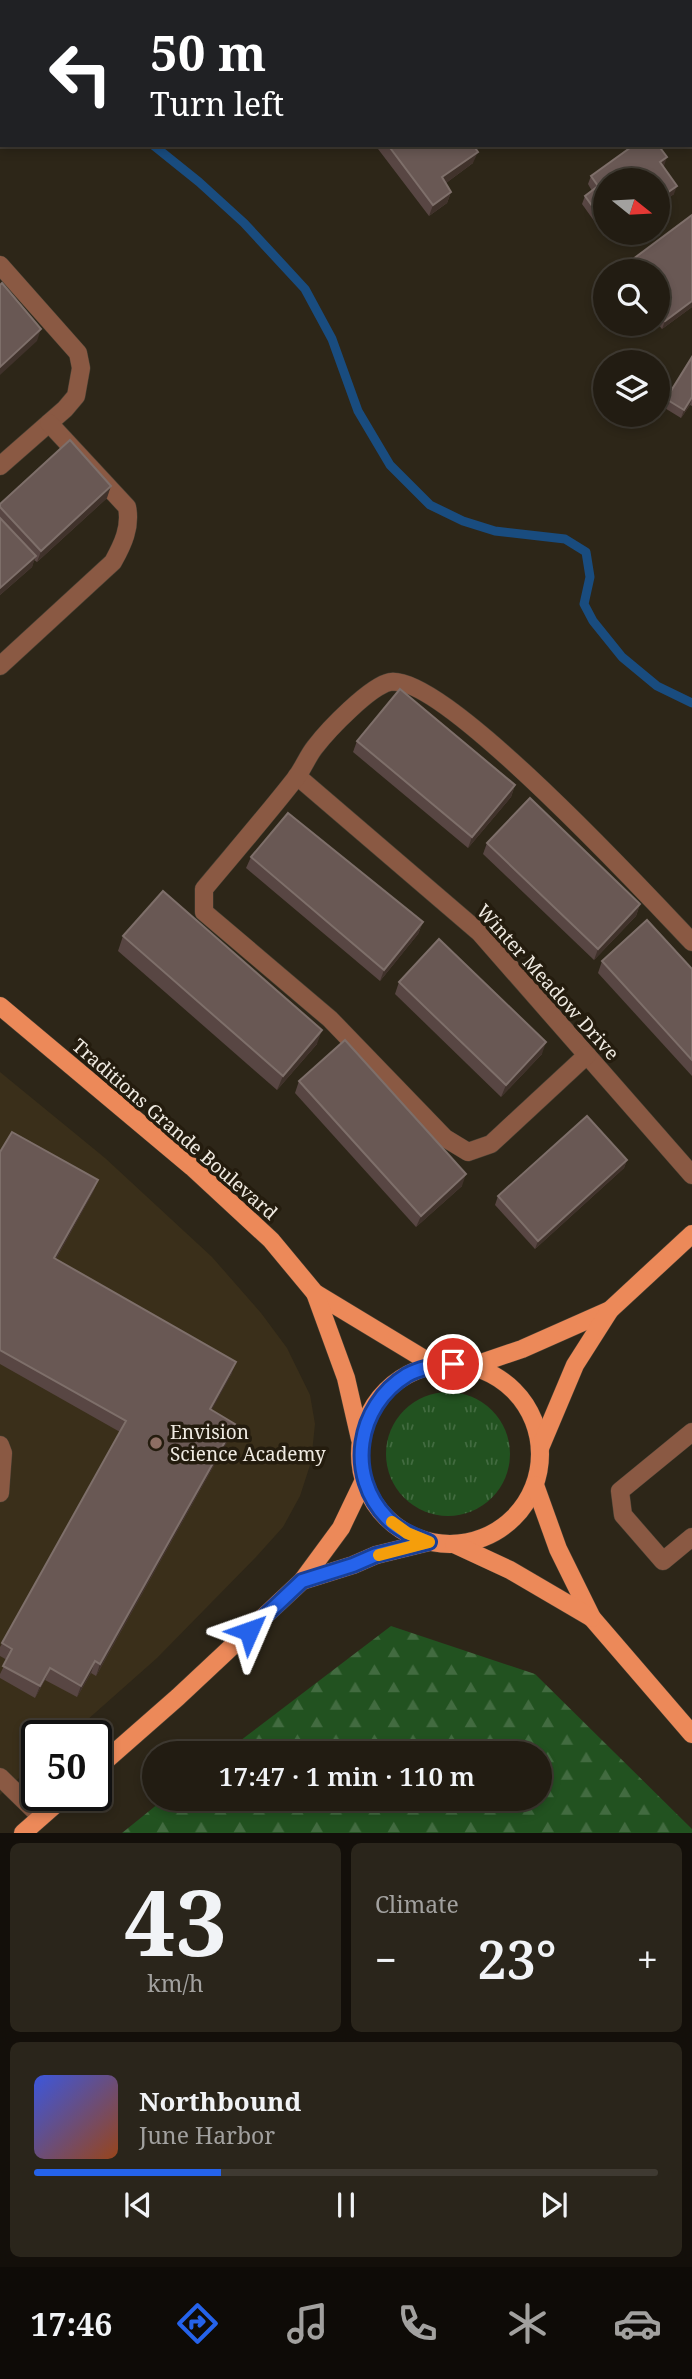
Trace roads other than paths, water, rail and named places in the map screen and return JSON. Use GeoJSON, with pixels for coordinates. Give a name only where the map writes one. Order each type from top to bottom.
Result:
{"type":"FeatureCollection","features":[{"type":"Feature","properties":{"kind":"main road","name":"Traditions Grande Boulevard"},"geometry":{"type":"LineString","coordinates":[[0,1006],[192,1167],[271,1240],[315,1293],[434,1365]]}},
{"type":"Feature","properties":{"kind":"main road"},"geometry":{"type":"LineString","coordinates":[[540,1448],[575,1365],[610,1310],[692,1234]]}},
{"type":"Feature","properties":{"kind":"main road","name":"Traditions Grande Boulevard"},"geometry":{"type":"LineString","coordinates":[[315,1293],[346,1378],[361,1443]]}},
{"type":"Feature","properties":{"kind":"main road"},"geometry":{"type":"LineString","coordinates":[[472,1366],[522,1349],[610,1310]]}},
{"type":"Feature","properties":{"kind":"main road"},"geometry":{"type":"LineString","coordinates":[[454,1545],[480,1540],[503,1527],[522,1508],[535,1485],[540,1448],[534,1420],[519,1396],[498,1377],[472,1366],[434,1365],[408,1375],[385,1392],[369,1416],[361,1443],[360,1462],[364,1480],[374,1502],[388,1520],[407,1533],[429,1542],[454,1545],[510,1570],[592,1618]]}},
{"type":"Feature","properties":{"kind":"main road"},"geometry":{"type":"LineString","coordinates":[[112,1755],[302,1581],[341,1528],[364,1480]]}},
{"type":"Feature","properties":{"kind":"main road"},"geometry":{"type":"LineString","coordinates":[[535,1485],[558,1549],[592,1618],[692,1734]]}},
{"type":"Feature","properties":{"kind":"main road"},"geometry":{"type":"LineString","coordinates":[[302,1581],[376,1555],[429,1542]]}},
{"type":"Feature","properties":{"kind":"main road"},"geometry":{"type":"LineString","coordinates":[[23,1833],[48,1811]]}},
{"type":"Feature","properties":{"kind":"street"},"geometry":{"type":"LineString","coordinates":[[0,265],[78,353],[82,368],[76,396],[0,466]]}},
{"type":"Feature","properties":{"kind":"street"},"geometry":{"type":"LineString","coordinates":[[0,666],[113,562],[130,519],[127,507],[49,422]]}},
{"type":"Feature","properties":{"kind":"street"},"geometry":{"type":"LineString","coordinates":[[587,1055],[491,1144],[468,1152],[445,1138],[330,1018],[204,912],[204,889],[297,776],[314,747],[366,694],[391,682],[418,687],[448,706],[572,816],[692,942]]}},
{"type":"Feature","properties":{"kind":"street","name":"Winter Meadow Drive"},"geometry":{"type":"LineString","coordinates":[[297,776],[480,933],[692,1175]]}},
{"type":"Feature","properties":{"kind":"street"},"geometry":{"type":"LineString","coordinates":[[692,1432],[620,1491],[622,1515],[663,1562],[692,1537]]}},
{"type":"Feature","properties":{"kind":"street"},"geometry":{"type":"LineString","coordinates":[[0,1445],[3,1453],[0,1493]]}},
{"type":"Feature","properties":{"kind":"street"},"geometry":{"type":"LineString","coordinates":[[0,1777],[41,1817]]}},
{"type":"Feature","properties":{"kind":"waterway"},"geometry":{"type":"LineString","coordinates":[[155,147],[244,223],[305,289],[332,339],[358,411],[390,465],[430,505],[463,521],[495,531],[565,539],[586,552],[590,577],[584,604],[593,621],[622,657],[657,686],[692,703]]}},
{"type":"Feature","properties":{"kind":"place","name":"Envision Science Academy"},"geometry":{"type":"Point","coordinates":[156,1443]}}]}
